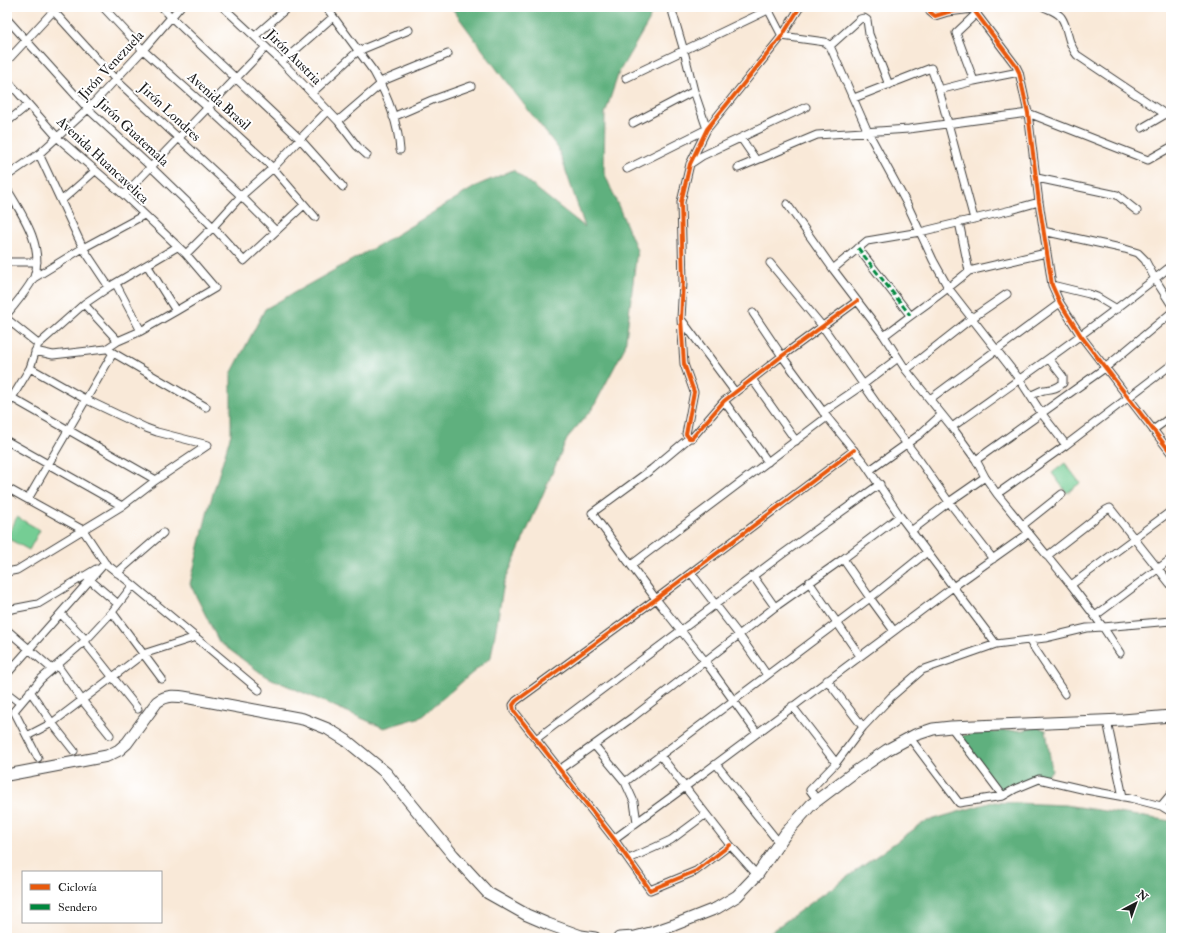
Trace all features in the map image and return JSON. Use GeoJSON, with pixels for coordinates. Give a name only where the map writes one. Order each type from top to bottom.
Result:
{"type":"FeatureCollection","features":[{"type":"Feature","properties":{"kind":"highway"},"geometry":{"type":"LineString","coordinates":[[7,775],[106,756],[119,750],[128,743],[157,702],[164,697],[173,696],[190,698],[303,719],[328,729],[347,741],[386,773],[453,855],[488,892],[527,915],[580,936],[595,938]]}},
{"type":"Feature","properties":{"kind":"highway"},"geometry":{"type":"LineString","coordinates":[[618,938],[654,932],[717,908],[737,896],[757,875],[780,844],[786,833],[811,805],[887,750],[915,734],[933,729],[951,727],[1107,721],[1171,716]]}},
{"type":"Feature","properties":{"kind":"street","name":"Avenida Brasil"},"geometry":{"type":"LineString","coordinates":[[103,7],[143,50],[273,168],[315,217]]}},
{"type":"Feature","properties":{"kind":"street"},"geometry":{"type":"LineString","coordinates":[[162,7],[300,138],[343,187]]}},
{"type":"Feature","properties":{"kind":"street","name":"Jirón Venezuela"},"geometry":{"type":"LineString","coordinates":[[7,176],[39,154],[88,109],[143,50],[180,7]]}},
{"type":"Feature","properties":{"kind":"street"},"geometry":{"type":"LineString","coordinates":[[255,36],[288,7]]}},
{"type":"Feature","properties":{"kind":"street"},"geometry":{"type":"LineString","coordinates":[[326,7],[374,72],[380,83],[393,117],[399,138],[400,150]]}},
{"type":"Feature","properties":{"kind":"street"},"geometry":{"type":"LineString","coordinates":[[671,7],[694,91],[707,129]]}},
{"type":"Feature","properties":{"kind":"street"},"geometry":{"type":"LineString","coordinates":[[689,438],[686,434],[694,392],[684,364],[681,319],[683,282],[680,202],[690,164],[707,129],[782,36],[800,7]]}},
{"type":"Feature","properties":{"kind":"street"},"geometry":{"type":"LineString","coordinates":[[932,7],[930,12],[935,16],[948,12],[973,9],[1019,72],[1028,113],[1046,253],[1052,285],[1060,303],[1081,336],[1171,453]]}},
{"type":"Feature","properties":{"kind":"street"},"geometry":{"type":"LineString","coordinates":[[1044,7],[1061,17],[1069,43],[1077,55],[1168,113],[1142,128]]}},
{"type":"Feature","properties":{"kind":"street"},"geometry":{"type":"LineString","coordinates":[[7,61],[54,8]]}},
{"type":"Feature","properties":{"kind":"street","name":"Jirón Londres"},"geometry":{"type":"LineString","coordinates":[[54,8],[115,79],[241,196],[276,231]]}},
{"type":"Feature","properties":{"kind":"street","name":"Jirón Austria"},"geometry":{"type":"LineString","coordinates":[[226,8],[312,93],[338,121],[357,146],[366,155]]}},
{"type":"Feature","properties":{"kind":"street"},"geometry":{"type":"LineString","coordinates":[[626,78],[768,9],[782,36]]}},
{"type":"Feature","properties":{"kind":"street"},"geometry":{"type":"LineString","coordinates":[[974,81],[956,33],[977,13]]}},
{"type":"Feature","properties":{"kind":"street"},"geometry":{"type":"LineString","coordinates":[[282,62],[333,17]]}},
{"type":"Feature","properties":{"kind":"street"},"geometry":{"type":"LineString","coordinates":[[830,46],[860,19],[864,18],[867,20],[869,34],[889,85]]}},
{"type":"Feature","properties":{"kind":"street","name":"Jirón Guatemala"},"geometry":{"type":"LineString","coordinates":[[7,19],[88,109],[213,227],[244,262],[276,231]]}},
{"type":"Feature","properties":{"kind":"street"},"geometry":{"type":"LineString","coordinates":[[312,93],[358,51],[409,30]]}},
{"type":"Feature","properties":{"kind":"street"},"geometry":{"type":"LineString","coordinates":[[782,36],[824,42],[830,46],[868,132],[907,204],[949,289],[1020,380],[1042,414],[1066,445]]}},
{"type":"Feature","properties":{"kind":"street"},"geometry":{"type":"LineString","coordinates":[[124,195],[237,79],[266,47]]}},
{"type":"Feature","properties":{"kind":"street"},"geometry":{"type":"LineString","coordinates":[[338,121],[380,83],[448,54]]}},
{"type":"Feature","properties":{"kind":"street"},"geometry":{"type":"LineString","coordinates":[[854,98],[931,68],[939,90],[974,219]]}},
{"type":"Feature","properties":{"kind":"street"},"geometry":{"type":"LineString","coordinates":[[939,90],[1019,72]]}},
{"type":"Feature","properties":{"kind":"street","name":"Avenida Huancavelica"},"geometry":{"type":"LineString","coordinates":[[7,80],[58,138],[124,195],[186,254],[215,288],[176,311]]}},
{"type":"Feature","properties":{"kind":"street"},"geometry":{"type":"LineString","coordinates":[[393,117],[432,100],[471,86]]}},
{"type":"Feature","properties":{"kind":"street"},"geometry":{"type":"LineString","coordinates":[[632,123],[694,91]]}},
{"type":"Feature","properties":{"kind":"street"},"geometry":{"type":"LineString","coordinates":[[7,122],[28,105]]}},
{"type":"Feature","properties":{"kind":"street"},"geometry":{"type":"LineString","coordinates":[[690,164],[702,156],[806,107]]}},
{"type":"Feature","properties":{"kind":"street"},"geometry":{"type":"LineString","coordinates":[[186,254],[241,196],[273,168],[328,110]]}},
{"type":"Feature","properties":{"kind":"street"},"geometry":{"type":"LineString","coordinates":[[738,168],[816,135],[948,125],[1028,113],[1148,160],[1171,147]]}},
{"type":"Feature","properties":{"kind":"street"},"geometry":{"type":"LineString","coordinates":[[627,169],[707,129]]}},
{"type":"Feature","properties":{"kind":"street"},"geometry":{"type":"LineString","coordinates":[[741,138],[756,160]]}},
{"type":"Feature","properties":{"kind":"street"},"geometry":{"type":"LineString","coordinates":[[39,154],[84,248],[142,331]]}},
{"type":"Feature","properties":{"kind":"street"},"geometry":{"type":"LineString","coordinates":[[61,201],[95,171]]}},
{"type":"Feature","properties":{"kind":"street"},"geometry":{"type":"LineString","coordinates":[[1037,178],[1117,195],[1137,211]]}},
{"type":"Feature","properties":{"kind":"street"},"geometry":{"type":"LineString","coordinates":[[7,189],[30,231],[35,247],[37,262],[34,278]]}},
{"type":"Feature","properties":{"kind":"street"},"geometry":{"type":"LineString","coordinates":[[832,268],[867,241],[920,232],[1039,202]]}},
{"type":"Feature","properties":{"kind":"street"},"geometry":{"type":"LineString","coordinates":[[787,204],[832,268],[884,336],[906,370],[952,427],[976,460],[985,477],[997,494],[1095,616],[1120,653]]}},
{"type":"Feature","properties":{"kind":"street"},"geometry":{"type":"LineString","coordinates":[[276,231],[304,205]]}},
{"type":"Feature","properties":{"kind":"street"},"geometry":{"type":"LineString","coordinates":[[7,314],[34,278],[144,215]]}},
{"type":"Feature","properties":{"kind":"street"},"geometry":{"type":"LineString","coordinates":[[959,222],[970,271]]}},
{"type":"Feature","properties":{"kind":"street"},"geometry":{"type":"LineString","coordinates":[[1043,231],[1138,253],[1145,260],[1171,304]]}},
{"type":"Feature","properties":{"kind":"street"},"geometry":{"type":"LineString","coordinates":[[7,406],[10,396],[30,368],[37,347],[40,343],[84,304],[177,246]]}},
{"type":"Feature","properties":{"kind":"street"},"geometry":{"type":"LineString","coordinates":[[858,248],[910,315]]}},
{"type":"Feature","properties":{"kind":"street"},"geometry":{"type":"LineString","coordinates":[[884,336],[910,315],[949,289],[970,271],[1046,253]]}},
{"type":"Feature","properties":{"kind":"street"},"geometry":{"type":"LineString","coordinates":[[7,262],[37,262]]}},
{"type":"Feature","properties":{"kind":"street"},"geometry":{"type":"LineString","coordinates":[[770,263],[823,327],[906,444],[994,559]]}},
{"type":"Feature","properties":{"kind":"street"},"geometry":{"type":"LineString","coordinates":[[28,499],[68,431],[110,351],[118,341],[142,331],[176,311],[147,265]]}},
{"type":"Feature","properties":{"kind":"street"},"geometry":{"type":"LineString","coordinates":[[952,427],[1081,336],[1171,266]]}},
{"type":"Feature","properties":{"kind":"street"},"geometry":{"type":"LineString","coordinates":[[1052,285],[1098,297],[1117,309]]}},
{"type":"Feature","properties":{"kind":"street"},"geometry":{"type":"LineString","coordinates":[[906,370],[972,318],[1006,294]]}},
{"type":"Feature","properties":{"kind":"street"},"geometry":{"type":"LineString","coordinates":[[757,733],[705,661],[656,599],[592,513],[652,469],[689,438],[692,438],[724,401],[735,392],[857,301]]}},
{"type":"Feature","properties":{"kind":"street"},"geometry":{"type":"LineString","coordinates":[[930,399],[1060,303]]}},
{"type":"Feature","properties":{"kind":"street"},"geometry":{"type":"LineString","coordinates":[[84,304],[118,341]]}},
{"type":"Feature","properties":{"kind":"street"},"geometry":{"type":"LineString","coordinates":[[753,313],[825,415],[870,470],[926,552],[996,644]]}},
{"type":"Feature","properties":{"kind":"street"},"geometry":{"type":"LineString","coordinates":[[976,460],[1105,368],[1171,313]]}},
{"type":"Feature","properties":{"kind":"street"},"geometry":{"type":"LineString","coordinates":[[7,319],[37,347],[53,355],[110,351],[206,407]]}},
{"type":"Feature","properties":{"kind":"street"},"geometry":{"type":"LineString","coordinates":[[681,319],[735,392]]}},
{"type":"Feature","properties":{"kind":"street"},"geometry":{"type":"LineString","coordinates":[[631,565],[796,441],[825,415],[898,358]]}},
{"type":"Feature","properties":{"kind":"street"},"geometry":{"type":"LineString","coordinates":[[1031,395],[1043,390],[1055,389],[1060,387],[1063,383],[1063,377],[1049,359]]}},
{"type":"Feature","properties":{"kind":"street"},"geometry":{"type":"LineString","coordinates":[[997,494],[1066,445],[1171,365]]}},
{"type":"Feature","properties":{"kind":"street"},"geometry":{"type":"LineString","coordinates":[[7,572],[17,570],[122,506],[156,480],[208,445],[157,432],[85,399],[30,368]]}},
{"type":"Feature","properties":{"kind":"street"},"geometry":{"type":"LineString","coordinates":[[752,379],[796,441]]}},
{"type":"Feature","properties":{"kind":"street"},"geometry":{"type":"LineString","coordinates":[[1063,383],[1073,391]]}},
{"type":"Feature","properties":{"kind":"street"},"geometry":{"type":"LineString","coordinates":[[10,396],[68,431],[156,480]]}},
{"type":"Feature","properties":{"kind":"street"},"geometry":{"type":"LineString","coordinates":[[724,401],[768,462]]}},
{"type":"Feature","properties":{"kind":"street"},"geometry":{"type":"LineString","coordinates":[[870,470],[919,435],[941,415]]}},
{"type":"Feature","properties":{"kind":"street"},"geometry":{"type":"LineString","coordinates":[[1153,430],[1171,416]]}},
{"type":"Feature","properties":{"kind":"street"},"geometry":{"type":"LineString","coordinates":[[7,441],[122,506]]}},
{"type":"Feature","properties":{"kind":"street"},"geometry":{"type":"LineString","coordinates":[[730,845],[696,871],[650,890],[614,839],[514,711],[513,705],[516,701],[656,599],[854,450]]}},
{"type":"Feature","properties":{"kind":"street"},"geometry":{"type":"LineString","coordinates":[[911,531],[985,477]]}},
{"type":"Feature","properties":{"kind":"street"},"geometry":{"type":"LineString","coordinates":[[536,739],[753,576],[880,484]]}},
{"type":"Feature","properties":{"kind":"street"},"geometry":{"type":"LineString","coordinates":[[7,488],[83,530],[105,563],[259,690]]}},
{"type":"Feature","properties":{"kind":"street"},"geometry":{"type":"LineString","coordinates":[[1023,525],[1062,494]]}},
{"type":"Feature","properties":{"kind":"street"},"geometry":{"type":"LineString","coordinates":[[1047,556],[1110,508],[1171,585]]}},
{"type":"Feature","properties":{"kind":"street"},"geometry":{"type":"LineString","coordinates":[[1071,585],[1171,511]]}},
{"type":"Feature","properties":{"kind":"street"},"geometry":{"type":"LineString","coordinates":[[559,770],[595,746],[775,607],[843,559],[900,516]]}},
{"type":"Feature","properties":{"kind":"street"},"geometry":{"type":"LineString","coordinates":[[117,573],[163,533]]}},
{"type":"Feature","properties":{"kind":"street"},"geometry":{"type":"LineString","coordinates":[[614,839],[953,587],[1029,533]]}},
{"type":"Feature","properties":{"kind":"street"},"geometry":{"type":"LineString","coordinates":[[625,782],[836,622],[870,598],[926,552]]}},
{"type":"Feature","properties":{"kind":"street"},"geometry":{"type":"LineString","coordinates":[[843,559],[894,631]]}},
{"type":"Feature","properties":{"kind":"street"},"geometry":{"type":"LineString","coordinates":[[1095,616],[1171,560]]}},
{"type":"Feature","properties":{"kind":"street"},"geometry":{"type":"LineString","coordinates":[[7,674],[105,563]]}},
{"type":"Feature","properties":{"kind":"street"},"geometry":{"type":"LineString","coordinates":[[7,610],[38,604],[105,563]]}},
{"type":"Feature","properties":{"kind":"street"},"geometry":{"type":"LineString","coordinates":[[691,572],[739,635],[767,675]]}},
{"type":"Feature","properties":{"kind":"street"},"geometry":{"type":"LineString","coordinates":[[753,576],[775,607]]}},
{"type":"Feature","properties":{"kind":"street"},"geometry":{"type":"LineString","coordinates":[[90,580],[118,604]]}},
{"type":"Feature","properties":{"kind":"street"},"geometry":{"type":"LineString","coordinates":[[809,582],[860,656]]}},
{"type":"Feature","properties":{"kind":"street"},"geometry":{"type":"LineString","coordinates":[[38,758],[14,711],[30,691],[85,640],[112,612],[133,585]]}},
{"type":"Feature","properties":{"kind":"street"},"geometry":{"type":"LineString","coordinates":[[112,612],[162,679]]}},
{"type":"Feature","properties":{"kind":"street"},"geometry":{"type":"LineString","coordinates":[[61,614],[85,640],[138,709]]}},
{"type":"Feature","properties":{"kind":"street"},"geometry":{"type":"LineString","coordinates":[[818,801],[810,790],[836,763],[863,727],[891,697],[922,670],[996,644],[1061,635],[1087,628],[1171,621]]}},
{"type":"Feature","properties":{"kind":"street"},"geometry":{"type":"LineString","coordinates":[[7,630],[28,649],[55,667],[110,735]]}},
{"type":"Feature","properties":{"kind":"street"},"geometry":{"type":"LineString","coordinates":[[27,736],[52,723],[143,654],[196,637]]}},
{"type":"Feature","properties":{"kind":"street"},"geometry":{"type":"LineString","coordinates":[[1029,640],[1065,694]]}},
{"type":"Feature","properties":{"kind":"street"},"geometry":{"type":"LineString","coordinates":[[827,680],[863,727]]}},
{"type":"Feature","properties":{"kind":"street"},"geometry":{"type":"LineString","coordinates":[[30,691],[74,751]]}},
{"type":"Feature","properties":{"kind":"street"},"geometry":{"type":"LineString","coordinates":[[7,693],[20,703]]}},
{"type":"Feature","properties":{"kind":"street"},"geometry":{"type":"LineString","coordinates":[[792,706],[836,763]]}},
{"type":"Feature","properties":{"kind":"street"},"geometry":{"type":"LineString","coordinates":[[1107,721],[1123,797]]}},
{"type":"Feature","properties":{"kind":"street"},"geometry":{"type":"LineString","coordinates":[[951,727],[1003,796]]}},
{"type":"Feature","properties":{"kind":"street"},"geometry":{"type":"LineString","coordinates":[[910,738],[959,803],[1003,796],[1015,789],[1039,779],[1161,806],[1171,812]]}},
{"type":"Feature","properties":{"kind":"street"},"geometry":{"type":"LineString","coordinates":[[595,746],[625,782],[634,802],[637,822]]}},
{"type":"Feature","properties":{"kind":"street"},"geometry":{"type":"LineString","coordinates":[[660,755],[730,845],[757,875]]}},
{"type":"Feature","properties":{"kind":"street"},"geometry":{"type":"LineString","coordinates":[[716,764],[780,844]]}},
{"type":"Feature","properties":{"kind":"street"},"geometry":{"type":"LineString","coordinates":[[1161,806],[1171,794]]}},
{"type":"Feature","properties":{"kind":"street"},"geometry":{"type":"LineString","coordinates":[[628,859],[671,840],[706,814]]}},
{"type":"Feature","properties":{"kind":"green space"},"geometry":{"type":"Polygon","coordinates":[[[451,7],[652,7],[649,21],[619,72],[605,114],[604,172],[637,250],[625,347],[593,408],[568,437],[504,583],[491,657],[421,717],[384,728],[265,676],[219,642],[190,584],[208,510],[231,434],[231,374],[265,309],[386,241],[478,185],[513,170],[585,227],[558,148],[504,79],[451,7]]]}},
{"type":"Feature","properties":{"kind":"green space"},"geometry":{"type":"Polygon","coordinates":[[[1065,463],[1080,483],[1067,493],[1052,473],[1065,463]]]}},
{"type":"Feature","properties":{"kind":"green space"},"geometry":{"type":"Polygon","coordinates":[[[17,517],[40,530],[29,550],[7,538],[17,517]]]}},
{"type":"Feature","properties":{"kind":"green space"},"geometry":{"type":"Polygon","coordinates":[[[1036,727],[1046,730],[1052,771],[1045,777],[1000,794],[956,737],[981,732],[1024,730],[1036,727]]]}},
{"type":"Feature","properties":{"kind":"green space"},"geometry":{"type":"Polygon","coordinates":[[[992,802],[1065,805],[1171,821],[1171,938],[762,938],[924,822],[992,802]]]}},
{"type":"Feature","properties":{"kind":"marked path"},"geometry":{"type":"LineString","coordinates":[[858,248],[910,315]]}},
{"type":"Feature","properties":{"kind":"cycle path"},"geometry":{"type":"LineString","coordinates":[[800,7],[782,36],[707,129],[690,164],[681,202],[683,282],[681,319],[684,364],[694,392],[686,434],[689,438],[692,438],[724,401],[857,301]]}},
{"type":"Feature","properties":{"kind":"cycle path"},"geometry":{"type":"LineString","coordinates":[[932,7],[930,12],[935,16],[948,12],[973,9],[1016,66],[1019,72],[1028,113],[1039,202],[1052,285],[1060,303],[1081,336],[1171,453]]}},
{"type":"Feature","properties":{"kind":"cycle path"},"geometry":{"type":"LineString","coordinates":[[730,845],[696,871],[650,890],[614,839],[514,711],[513,705],[516,701],[656,599],[854,450]]}}]}
